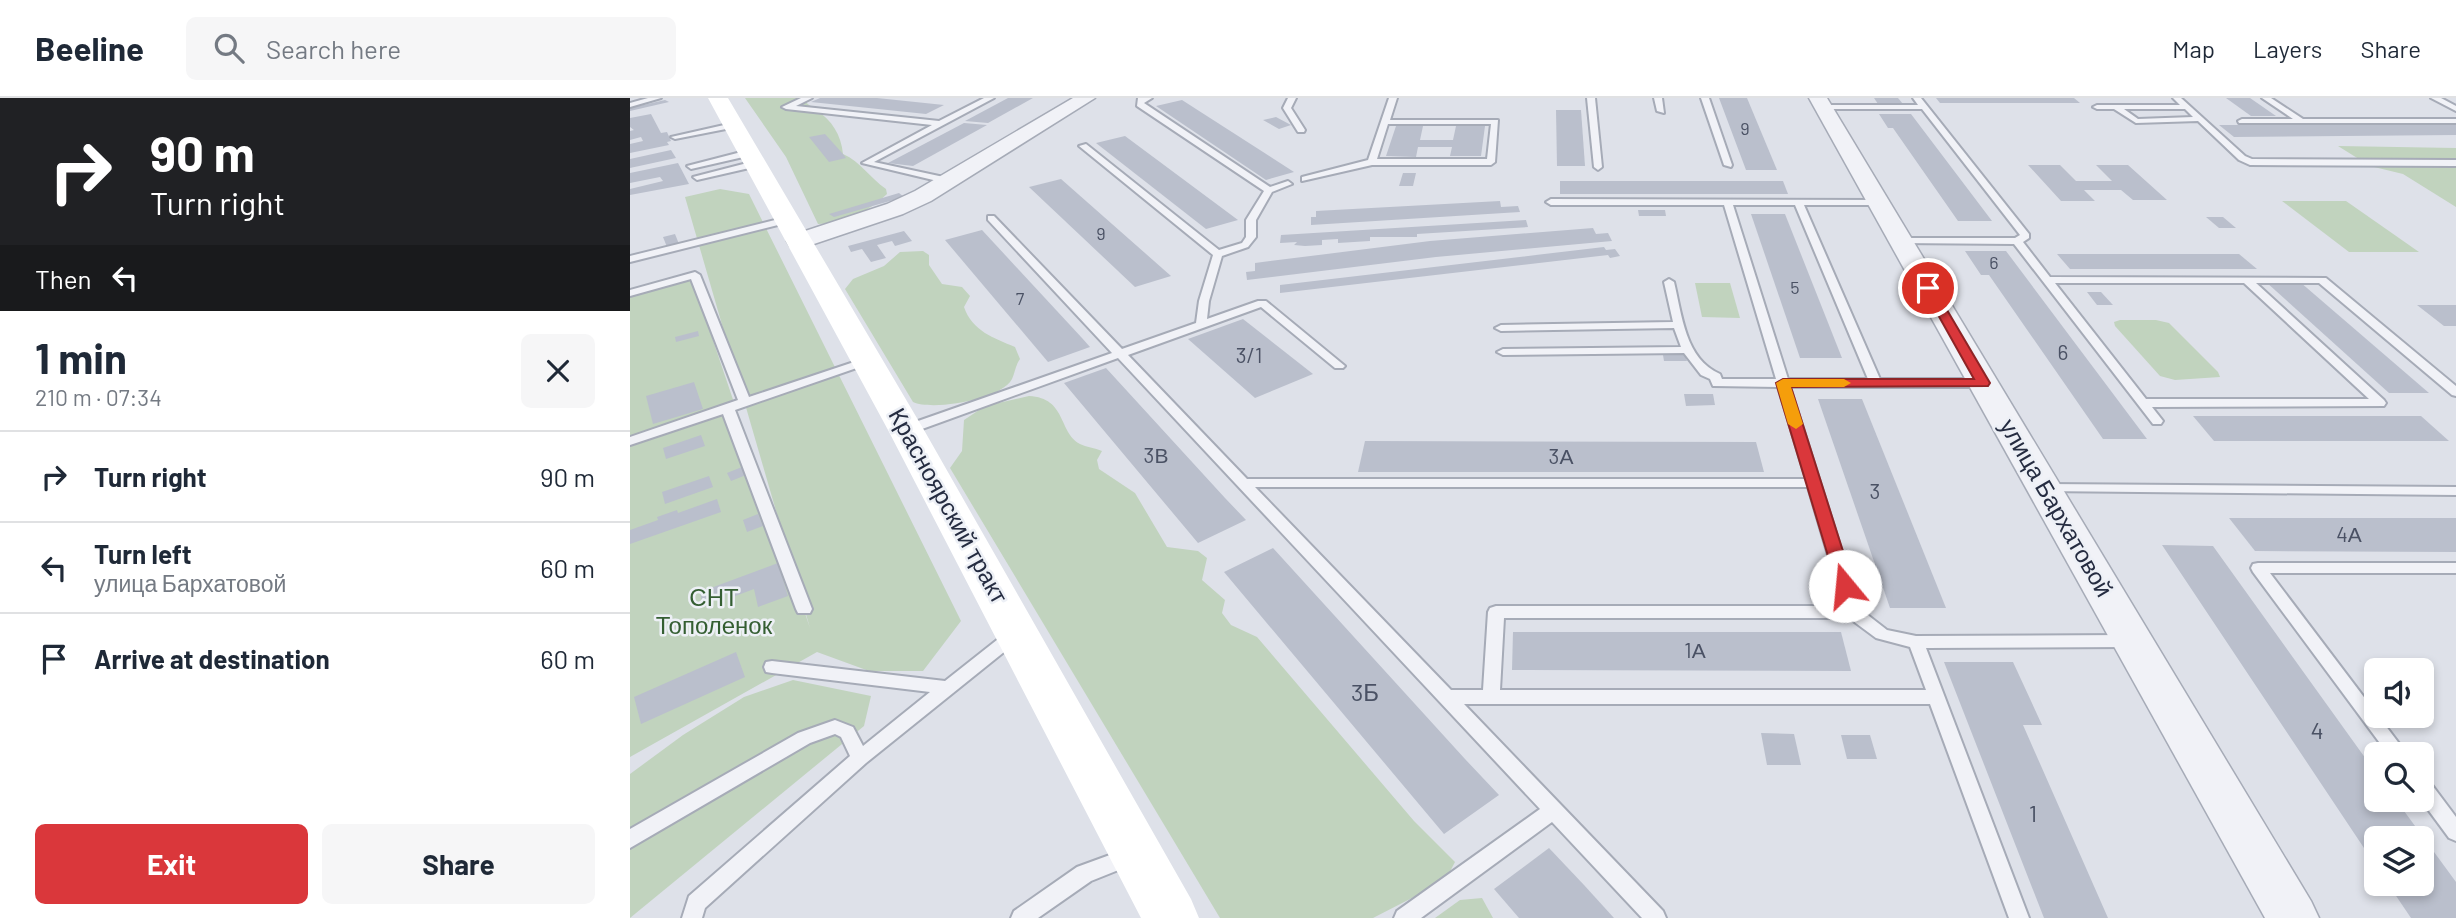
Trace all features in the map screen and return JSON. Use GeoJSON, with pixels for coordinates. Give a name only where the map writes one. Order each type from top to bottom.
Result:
{"type":"FeatureCollection","features":[{"type":"Feature","properties":{"kind":"main road","name":"Красноярский тракт"},"geometry":{"type":"LineString","coordinates":[[721,99],[733,125],[1017,632],[1171,918]]}},
{"type":"Feature","properties":{"kind":"street"},"geometry":{"type":"LineString","coordinates":[[793,231],[895,209],[950,181],[1086,98]]}},
{"type":"Feature","properties":{"kind":"street","name":"улица Бархатовой"},"geometry":{"type":"LineString","coordinates":[[1821,103],[2292,918]]}},
{"type":"Feature","properties":{"kind":"lane"},"geometry":{"type":"LineString","coordinates":[[630,105],[657,98]]}},
{"type":"Feature","properties":{"kind":"lane"},"geometry":{"type":"LineString","coordinates":[[808,98],[786,107],[941,124]]}},
{"type":"Feature","properties":{"kind":"lane"},"geometry":{"type":"LineString","coordinates":[[950,181],[866,163],[989,98]]}},
{"type":"Feature","properties":{"kind":"lane"},"geometry":{"type":"LineString","coordinates":[[1292,98],[1287,108],[1301,130]]}},
{"type":"Feature","properties":{"kind":"lane"},"geometry":{"type":"LineString","coordinates":[[1372,162],[1393,98]]}},
{"type":"Feature","properties":{"kind":"lane"},"geometry":{"type":"LineString","coordinates":[[1591,98],[1598,167]]}},
{"type":"Feature","properties":{"kind":"lane"},"geometry":{"type":"LineString","coordinates":[[1658,98],[1661,111]]}},
{"type":"Feature","properties":{"kind":"lane"},"geometry":{"type":"LineString","coordinates":[[1705,98],[1728,165]]}},
{"type":"Feature","properties":{"kind":"lane"},"geometry":{"type":"LineString","coordinates":[[1901,241],[2017,240],[2026,236],[1917,98]]}},
{"type":"Feature","properties":{"kind":"lane"},"geometry":{"type":"LineString","coordinates":[[2177,98],[2243,159],[2254,163],[2456,163]]}},
{"type":"Feature","properties":{"kind":"lane"},"geometry":{"type":"LineString","coordinates":[[2266,98],[2301,121]]}},
{"type":"Feature","properties":{"kind":"lane"},"geometry":{"type":"LineString","coordinates":[[2435,98],[2456,109]]}},
{"type":"Feature","properties":{"kind":"lane"},"geometry":{"type":"LineString","coordinates":[[1141,99],[1140,104],[1269,190]]}},
{"type":"Feature","properties":{"kind":"lane"},"geometry":{"type":"LineString","coordinates":[[1821,103],[1924,107]]}},
{"type":"Feature","properties":{"kind":"lane"},"geometry":{"type":"LineString","coordinates":[[2097,107],[2186,107]]}},
{"type":"Feature","properties":{"kind":"lane"},"geometry":{"type":"LineString","coordinates":[[2116,107],[2136,121],[2200,119]]}},
{"type":"Feature","properties":{"kind":"lane"},"geometry":{"type":"LineString","coordinates":[[2242,121],[2456,121]]}},
{"type":"Feature","properties":{"kind":"lane"},"geometry":{"type":"LineString","coordinates":[[1305,180],[1372,162],[1491,162],[1495,122],[1385,122]]}},
{"type":"Feature","properties":{"kind":"lane"},"geometry":{"type":"LineString","coordinates":[[675,137],[733,125]]}},
{"type":"Feature","properties":{"kind":"lane"},"geometry":{"type":"LineString","coordinates":[[1083,146],[1219,254]]}},
{"type":"Feature","properties":{"kind":"lane"},"geometry":{"type":"LineString","coordinates":[[691,166],[752,159]]}},
{"type":"Feature","properties":{"kind":"lane"},"geometry":{"type":"LineString","coordinates":[[697,177],[752,159]]}},
{"type":"Feature","properties":{"kind":"lane"},"geometry":{"type":"LineString","coordinates":[[1219,254],[1245,245],[1251,237],[1251,220],[1269,190],[1288,184]]}},
{"type":"Feature","properties":{"kind":"lane"},"geometry":{"type":"LineString","coordinates":[[1551,202],[1879,202]]}},
{"type":"Feature","properties":{"kind":"lane"},"geometry":{"type":"LineString","coordinates":[[1728,202],[1853,612],[1868,628],[1889,639],[1916,642],[2133,641]]}},
{"type":"Feature","properties":{"kind":"lane"},"geometry":{"type":"LineString","coordinates":[[1798,202],[1875,383]]}},
{"type":"Feature","properties":{"kind":"lane"},"geometry":{"type":"LineString","coordinates":[[991,218],[1656,918]]}},
{"type":"Feature","properties":{"kind":"lane"},"geometry":{"type":"LineString","coordinates":[[630,259],[793,231]]}},
{"type":"Feature","properties":{"kind":"lane"},"geometry":{"type":"LineString","coordinates":[[2017,240],[2157,421]]}},
{"type":"Feature","properties":{"kind":"lane"},"geometry":{"type":"LineString","coordinates":[[1201,325],[1204,301],[1219,254]]}},
{"type":"Feature","properties":{"kind":"lane"},"geometry":{"type":"LineString","coordinates":[[630,293],[695,275],[745,403]]}},
{"type":"Feature","properties":{"kind":"lane"},"geometry":{"type":"LineString","coordinates":[[2048,280],[2322,280],[2456,392]]}},
{"type":"Feature","properties":{"kind":"lane"},"geometry":{"type":"LineString","coordinates":[[2143,404],[2380,403],[2247,280]]}},
{"type":"Feature","properties":{"kind":"lane"},"geometry":{"type":"LineString","coordinates":[[1669,282],[1686,349],[1704,372],[1716,377],[1717,383],[1983,383]]}},
{"type":"Feature","properties":{"kind":"lane"},"geometry":{"type":"LineString","coordinates":[[906,430],[1262,303],[1339,366]]}},
{"type":"Feature","properties":{"kind":"lane"},"geometry":{"type":"LineString","coordinates":[[1501,328],[1680,325]]}},
{"type":"Feature","properties":{"kind":"lane"},"geometry":{"type":"LineString","coordinates":[[1503,352],[1686,349]]}},
{"type":"Feature","properties":{"kind":"lane"},"geometry":{"type":"LineString","coordinates":[[630,441],[867,361]]}},
{"type":"Feature","properties":{"kind":"lane"},"geometry":{"type":"LineString","coordinates":[[729,409],[804,608]]}},
{"type":"Feature","properties":{"kind":"lane"},"geometry":{"type":"LineString","coordinates":[[1243,482],[1814,483]]}},
{"type":"Feature","properties":{"kind":"lane"},"geometry":{"type":"LineString","coordinates":[[2045,488],[2456,491]]}},
{"type":"Feature","properties":{"kind":"lane"},"geometry":{"type":"LineString","coordinates":[[2389,742],[2258,568],[2456,568]]}},
{"type":"Feature","properties":{"kind":"lane"},"geometry":{"type":"LineString","coordinates":[[1491,697],[1496,612],[1853,612]]}},
{"type":"Feature","properties":{"kind":"lane"},"geometry":{"type":"LineString","coordinates":[[692,918],[696,902],[860,758],[1017,632]]}},
{"type":"Feature","properties":{"kind":"lane"},"geometry":{"type":"LineString","coordinates":[[1916,642],[2019,918]]}},
{"type":"Feature","properties":{"kind":"lane"},"geometry":{"type":"LineString","coordinates":[[772,667],[948,688]]}},
{"type":"Feature","properties":{"kind":"lane"},"geometry":{"type":"LineString","coordinates":[[1446,697],[1937,697]]}},
{"type":"Feature","properties":{"kind":"lane"},"geometry":{"type":"LineString","coordinates":[[630,839],[804,738],[835,727],[846,732],[860,758]]}},
{"type":"Feature","properties":{"kind":"lane"},"geometry":{"type":"LineString","coordinates":[[2434,803],[2456,832]]}},
{"type":"Feature","properties":{"kind":"lane"},"geometry":{"type":"LineString","coordinates":[[1404,918],[1554,810]]}},
{"type":"Feature","properties":{"kind":"lane"},"geometry":{"type":"LineString","coordinates":[[1021,918],[1084,874],[1135,854]]}},
{"type":"Feature","properties":{"kind":"green space"},"geometry":{"type":"Polygon","coordinates":[[[745,98],[803,98],[831,123],[838,134],[843,154],[855,161],[886,189],[887,194],[855,215],[818,224],[786,157],[745,98]]]}},
{"type":"Feature","properties":{"kind":"green space"},"geometry":{"type":"Polygon","coordinates":[[[2338,146],[2456,148],[2456,207],[2403,174],[2370,166],[2338,146]]]}},
{"type":"Feature","properties":{"kind":"green space","name":"СНТ Тополенок"},"geometry":{"type":"Polygon","coordinates":[[[720,189],[749,194],[961,621],[923,671],[869,671],[817,652],[630,757],[630,292],[691,275],[810,628],[685,197],[720,189]]]}},
{"type":"Feature","properties":{"kind":"green space"},"geometry":{"type":"Polygon","coordinates":[[[2282,201],[2346,201],[2419,252],[2349,252],[2282,201]]]}},
{"type":"Feature","properties":{"kind":"green space"},"geometry":{"type":"Polygon","coordinates":[[[923,251],[929,255],[929,265],[942,284],[962,287],[970,296],[964,307],[972,322],[985,333],[1015,347],[1020,359],[1012,379],[995,393],[950,404],[913,402],[845,289],[853,279],[884,266],[900,252],[923,251]]]}},
{"type":"Feature","properties":{"kind":"green space"},"geometry":{"type":"Polygon","coordinates":[[[1695,283],[1730,283],[1740,318],[1702,317],[1695,283]]]}},
{"type":"Feature","properties":{"kind":"green space"},"geometry":{"type":"Polygon","coordinates":[[[2156,320],[2169,323],[2220,377],[2175,380],[2160,376],[2115,326],[2114,322],[2156,320]]]}},
{"type":"Feature","properties":{"kind":"green space"},"geometry":{"type":"Polygon","coordinates":[[[1029,396],[1050,403],[1073,439],[1102,451],[1097,460],[1099,469],[1135,493],[1167,547],[1198,551],[1207,558],[1202,580],[1225,600],[1222,613],[1231,625],[1257,637],[1414,821],[1455,862],[1445,881],[1373,918],[1220,918],[950,468],[962,451],[964,420],[985,406],[1029,396]]]}},
{"type":"Feature","properties":{"kind":"green space"},"geometry":{"type":"Polygon","coordinates":[[[793,680],[871,696],[864,726],[630,918],[630,774],[683,735],[744,697],[793,680]]]}},
{"type":"Feature","properties":{"kind":"green space"},"geometry":{"type":"Polygon","coordinates":[[[1482,898],[1493,918],[1435,918],[1460,900],[1482,898]]]}},
{"type":"Feature","properties":{"kind":"building"},"geometry":{"type":"Polygon","coordinates":[[[820,98],[877,98],[944,105],[926,114],[811,102],[820,98]]]}},
{"type":"Feature","properties":{"kind":"building"},"geometry":{"type":"Polygon","coordinates":[[[1008,98],[1033,98],[988,123],[965,121],[1008,98]]]}},
{"type":"Feature","properties":{"kind":"building"},"geometry":{"type":"Polygon","coordinates":[[[1719,98],[1747,98],[1777,170],[1746,170],[1719,98]]]}},
{"type":"Feature","properties":{"kind":"building"},"geometry":{"type":"Polygon","coordinates":[[[1874,98],[1898,98],[1903,104],[1878,104],[1874,98]]]}},
{"type":"Feature","properties":{"kind":"building"},"geometry":{"type":"Polygon","coordinates":[[[1936,98],[2074,98],[2080,103],[1940,103],[1936,98]]]}},
{"type":"Feature","properties":{"kind":"building"},"geometry":{"type":"Polygon","coordinates":[[[2226,98],[2250,98],[2276,116],[2251,116],[2226,98]]]}},
{"type":"Feature","properties":{"kind":"building"},"geometry":{"type":"Polygon","coordinates":[[[665,100],[669,102],[630,111],[630,108],[665,100]]]}},
{"type":"Feature","properties":{"kind":"building"},"geometry":{"type":"Polygon","coordinates":[[[1182,100],[1294,172],[1266,180],[1156,106],[1182,100]]]}},
{"type":"Feature","properties":{"kind":"building"},"geometry":{"type":"Polygon","coordinates":[[[1556,110],[1581,110],[1585,166],[1557,166],[1556,110]]]}},
{"type":"Feature","properties":{"kind":"building"},"geometry":{"type":"Polygon","coordinates":[[[651,114],[661,133],[667,132],[671,141],[667,142],[669,145],[630,153],[630,144],[643,141],[641,137],[630,140],[630,131],[634,130],[630,127],[630,118],[651,114]]]}},
{"type":"Feature","properties":{"kind":"building"},"geometry":{"type":"Polygon","coordinates":[[[1879,114],[1911,114],[1992,221],[1958,221],[1893,128],[1888,128],[1879,114]]]}},
{"type":"Feature","properties":{"kind":"building"},"geometry":{"type":"Polygon","coordinates":[[[1276,117],[1291,125],[1279,129],[1263,120],[1276,117]]]}},
{"type":"Feature","properties":{"kind":"building"},"geometry":{"type":"Polygon","coordinates":[[[964,123],[987,125],[913,166],[888,163],[964,123]]]}},
{"type":"Feature","properties":{"kind":"building"},"geometry":{"type":"Polygon","coordinates":[[[2219,125],[2456,125],[2456,135],[2234,137],[2219,125]]]}},
{"type":"Feature","properties":{"kind":"building"},"geometry":{"type":"Polygon","coordinates":[[[1396,126],[1423,126],[1420,140],[1453,140],[1456,126],[1485,126],[1481,156],[1450,156],[1452,147],[1418,147],[1416,157],[1386,156],[1396,126]]]}},
{"type":"Feature","properties":{"kind":"building"},"geometry":{"type":"Polygon","coordinates":[[[825,134],[846,158],[829,162],[809,137],[825,134]]]}},
{"type":"Feature","properties":{"kind":"building"},"geometry":{"type":"Polygon","coordinates":[[[1125,136],[1238,220],[1206,229],[1096,143],[1125,136]]]}},
{"type":"Feature","properties":{"kind":"building"},"geometry":{"type":"Polygon","coordinates":[[[671,150],[676,158],[630,168],[630,159],[671,150]]]}},
{"type":"Feature","properties":{"kind":"building"},"geometry":{"type":"Polygon","coordinates":[[[678,163],[689,184],[630,195],[630,189],[663,181],[660,177],[630,183],[630,173],[678,163]]]}},
{"type":"Feature","properties":{"kind":"building"},"geometry":{"type":"Polygon","coordinates":[[[2028,165],[2060,165],[2076,181],[2112,181],[2096,165],[2128,165],[2167,200],[2133,200],[2121,190],[2084,190],[2095,201],[2061,201],[2028,165]]]}},
{"type":"Feature","properties":{"kind":"building"},"geometry":{"type":"Polygon","coordinates":[[[1403,173],[1416,173],[1413,186],[1399,186],[1403,173]]]}},
{"type":"Feature","properties":{"kind":"building"},"geometry":{"type":"Polygon","coordinates":[[[1061,179],[1171,276],[1135,287],[1029,187],[1061,179]]]}},
{"type":"Feature","properties":{"kind":"building"},"geometry":{"type":"Polygon","coordinates":[[[1560,181],[1783,181],[1788,194],[1560,194],[1560,181]]]}},
{"type":"Feature","properties":{"kind":"building"},"geometry":{"type":"Polygon","coordinates":[[[899,193],[904,197],[834,217],[829,214],[899,193]]]}},
{"type":"Feature","properties":{"kind":"building"},"geometry":{"type":"Polygon","coordinates":[[[1500,201],[1501,207],[1518,206],[1520,212],[1311,225],[1311,217],[1316,217],[1316,211],[1500,201]]]}},
{"type":"Feature","properties":{"kind":"building"},"geometry":{"type":"Polygon","coordinates":[[[1638,210],[1665,210],[1666,216],[1639,216],[1638,210]]]}},
{"type":"Feature","properties":{"kind":"building"},"geometry":{"type":"Polygon","coordinates":[[[1751,214],[1785,214],[1842,358],[1800,358],[1751,214]]]}},
{"type":"Feature","properties":{"kind":"building"},"geometry":{"type":"Polygon","coordinates":[[[2206,217],[2223,217],[2236,228],[2219,228],[2206,217]]]}},
{"type":"Feature","properties":{"kind":"building"},"geometry":{"type":"Polygon","coordinates":[[[1526,220],[1528,227],[1417,234],[1417,237],[1370,237],[1370,241],[1338,243],[1338,239],[1322,240],[1322,245],[1280,243],[1281,235],[1526,220]]]}},
{"type":"Feature","properties":{"kind":"building"},"geometry":{"type":"Polygon","coordinates":[[[1593,228],[1596,234],[1608,233],[1612,241],[1436,257],[1247,280],[1246,272],[1255,271],[1255,263],[1430,241],[1593,228]]]}},
{"type":"Feature","properties":{"kind":"building"},"geometry":{"type":"Polygon","coordinates":[[[982,230],[1090,347],[1048,362],[945,240],[982,230]]]}},
{"type":"Feature","properties":{"kind":"building"},"geometry":{"type":"Polygon","coordinates":[[[904,231],[912,241],[895,246],[892,241],[877,245],[886,258],[871,262],[862,249],[851,252],[848,246],[904,231]]]}},
{"type":"Feature","properties":{"kind":"building"},"geometry":{"type":"Polygon","coordinates":[[[675,234],[679,244],[667,247],[663,237],[675,234]]]}},
{"type":"Feature","properties":{"kind":"building"},"geometry":{"type":"Polygon","coordinates":[[[1604,247],[1606,250],[1615,249],[1620,256],[1610,258],[1608,255],[1280,293],[1280,285],[1604,247]]]}},
{"type":"Feature","properties":{"kind":"building"},"geometry":{"type":"Polygon","coordinates":[[[1965,251],[2006,251],[2147,439],[2103,439],[1989,275],[1981,275],[1965,251]]]}},
{"type":"Feature","properties":{"kind":"building"},"geometry":{"type":"Polygon","coordinates":[[[2057,254],[2239,254],[2257,269],[2070,269],[2057,254]]]}},
{"type":"Feature","properties":{"kind":"building"},"geometry":{"type":"Polygon","coordinates":[[[2266,282],[2300,282],[2429,393],[2389,393],[2266,282]]]}},
{"type":"Feature","properties":{"kind":"building"},"geometry":{"type":"Polygon","coordinates":[[[2087,292],[2101,292],[2113,305],[2097,305],[2087,292]]]}},
{"type":"Feature","properties":{"kind":"building"},"geometry":{"type":"Polygon","coordinates":[[[2417,305],[2456,305],[2456,326],[2444,326],[2417,305]]]}},
{"type":"Feature","properties":{"kind":"building"},"geometry":{"type":"Polygon","coordinates":[[[1243,319],[1313,374],[1255,398],[1188,339],[1243,319]]]}},
{"type":"Feature","properties":{"kind":"building"},"geometry":{"type":"Polygon","coordinates":[[[698,331],[699,336],[676,342],[675,337],[698,331]]]}},
{"type":"Feature","properties":{"kind":"building"},"geometry":{"type":"Polygon","coordinates":[[[1663,355],[1685,355],[1687,361],[1664,361],[1663,355]]]}},
{"type":"Feature","properties":{"kind":"building"},"geometry":{"type":"Polygon","coordinates":[[[1106,368],[1246,520],[1198,543],[1064,383],[1106,368]]]}},
{"type":"Feature","properties":{"kind":"building"},"geometry":{"type":"Polygon","coordinates":[[[694,382],[703,409],[653,424],[646,396],[694,382]]]}},
{"type":"Feature","properties":{"kind":"building"},"geometry":{"type":"Polygon","coordinates":[[[1684,394],[1713,394],[1715,405],[1686,406],[1684,394]]]}},
{"type":"Feature","properties":{"kind":"building"},"geometry":{"type":"Polygon","coordinates":[[[1818,399],[1862,399],[1946,608],[1890,608],[1818,399]]]}},
{"type":"Feature","properties":{"kind":"building"},"geometry":{"type":"Polygon","coordinates":[[[2193,416],[2421,416],[2449,441],[2214,441],[2193,416]]]}},
{"type":"Feature","properties":{"kind":"building"},"geometry":{"type":"Polygon","coordinates":[[[701,435],[705,446],[666,459],[663,448],[701,435]]]}},
{"type":"Feature","properties":{"kind":"building"},"geometry":{"type":"Polygon","coordinates":[[[1365,441],[1756,442],[1764,472],[1358,472],[1365,441]]]}},
{"type":"Feature","properties":{"kind":"building"},"geometry":{"type":"Polygon","coordinates":[[[742,467],[746,475],[731,481],[727,473],[742,467]]]}},
{"type":"Feature","properties":{"kind":"building"},"geometry":{"type":"Polygon","coordinates":[[[709,476],[713,487],[665,504],[662,492],[709,476]]]}},
{"type":"Feature","properties":{"kind":"building"},"geometry":{"type":"Polygon","coordinates":[[[717,499],[721,512],[630,544],[630,530],[658,520],[657,517],[677,510],[678,513],[717,499]]]}},
{"type":"Feature","properties":{"kind":"building"},"geometry":{"type":"Polygon","coordinates":[[[758,514],[763,526],[747,532],[743,520],[758,514]]]}},
{"type":"Feature","properties":{"kind":"building"},"geometry":{"type":"Polygon","coordinates":[[[2229,518],[2456,518],[2456,552],[2255,551],[2229,518]]]}},
{"type":"Feature","properties":{"kind":"building"},"geometry":{"type":"Polygon","coordinates":[[[2162,545],[2213,546],[2364,756],[2364,812],[2405,812],[2415,826],[2364,826],[2364,848],[2162,545]]]}},
{"type":"Feature","properties":{"kind":"building"},"geometry":{"type":"Polygon","coordinates":[[[1273,548],[1499,795],[1444,834],[1224,572],[1273,548]]]}},
{"type":"Feature","properties":{"kind":"building"},"geometry":{"type":"Polygon","coordinates":[[[778,563],[788,596],[758,607],[754,589],[730,598],[729,592],[702,603],[700,592],[778,563]]]}},
{"type":"Feature","properties":{"kind":"building"},"geometry":{"type":"Polygon","coordinates":[[[1513,632],[1841,632],[1851,671],[1512,670],[1513,632]]]}},
{"type":"Feature","properties":{"kind":"building"},"geometry":{"type":"Polygon","coordinates":[[[736,652],[745,677],[641,724],[634,697],[736,652]]]}},
{"type":"Feature","properties":{"kind":"building"},"geometry":{"type":"Polygon","coordinates":[[[1944,662],[2013,662],[2042,725],[2023,725],[2108,918],[2044,918],[1944,662]]]}},
{"type":"Feature","properties":{"kind":"building"},"geometry":{"type":"Polygon","coordinates":[[[1761,733],[1794,734],[1801,765],[1767,765],[1761,733]]]}},
{"type":"Feature","properties":{"kind":"building"},"geometry":{"type":"Polygon","coordinates":[[[1841,735],[1870,735],[1877,759],[1847,759],[1841,735]]]}},
{"type":"Feature","properties":{"kind":"building"},"geometry":{"type":"Polygon","coordinates":[[[1549,848],[1614,918],[1519,918],[1494,889],[1549,848]]]}},
{"type":"Feature","properties":{"kind":"building"},"geometry":{"type":"Polygon","coordinates":[[[2434,852],[2456,882],[2456,918],[2411,918],[2396,896],[2434,896],[2434,852]]]}},
{"type":"Feature","properties":{"kind":"slow traffic"},"geometry":{"type":"LineString","coordinates":[[1796,424],[1783,383],[1844,383]]}},
{"type":"Feature","properties":{"kind":"route"},"geometry":{"type":"LineString","coordinates":[[1845,586],[1783,383],[1983,383],[1928,288]]}}]}
